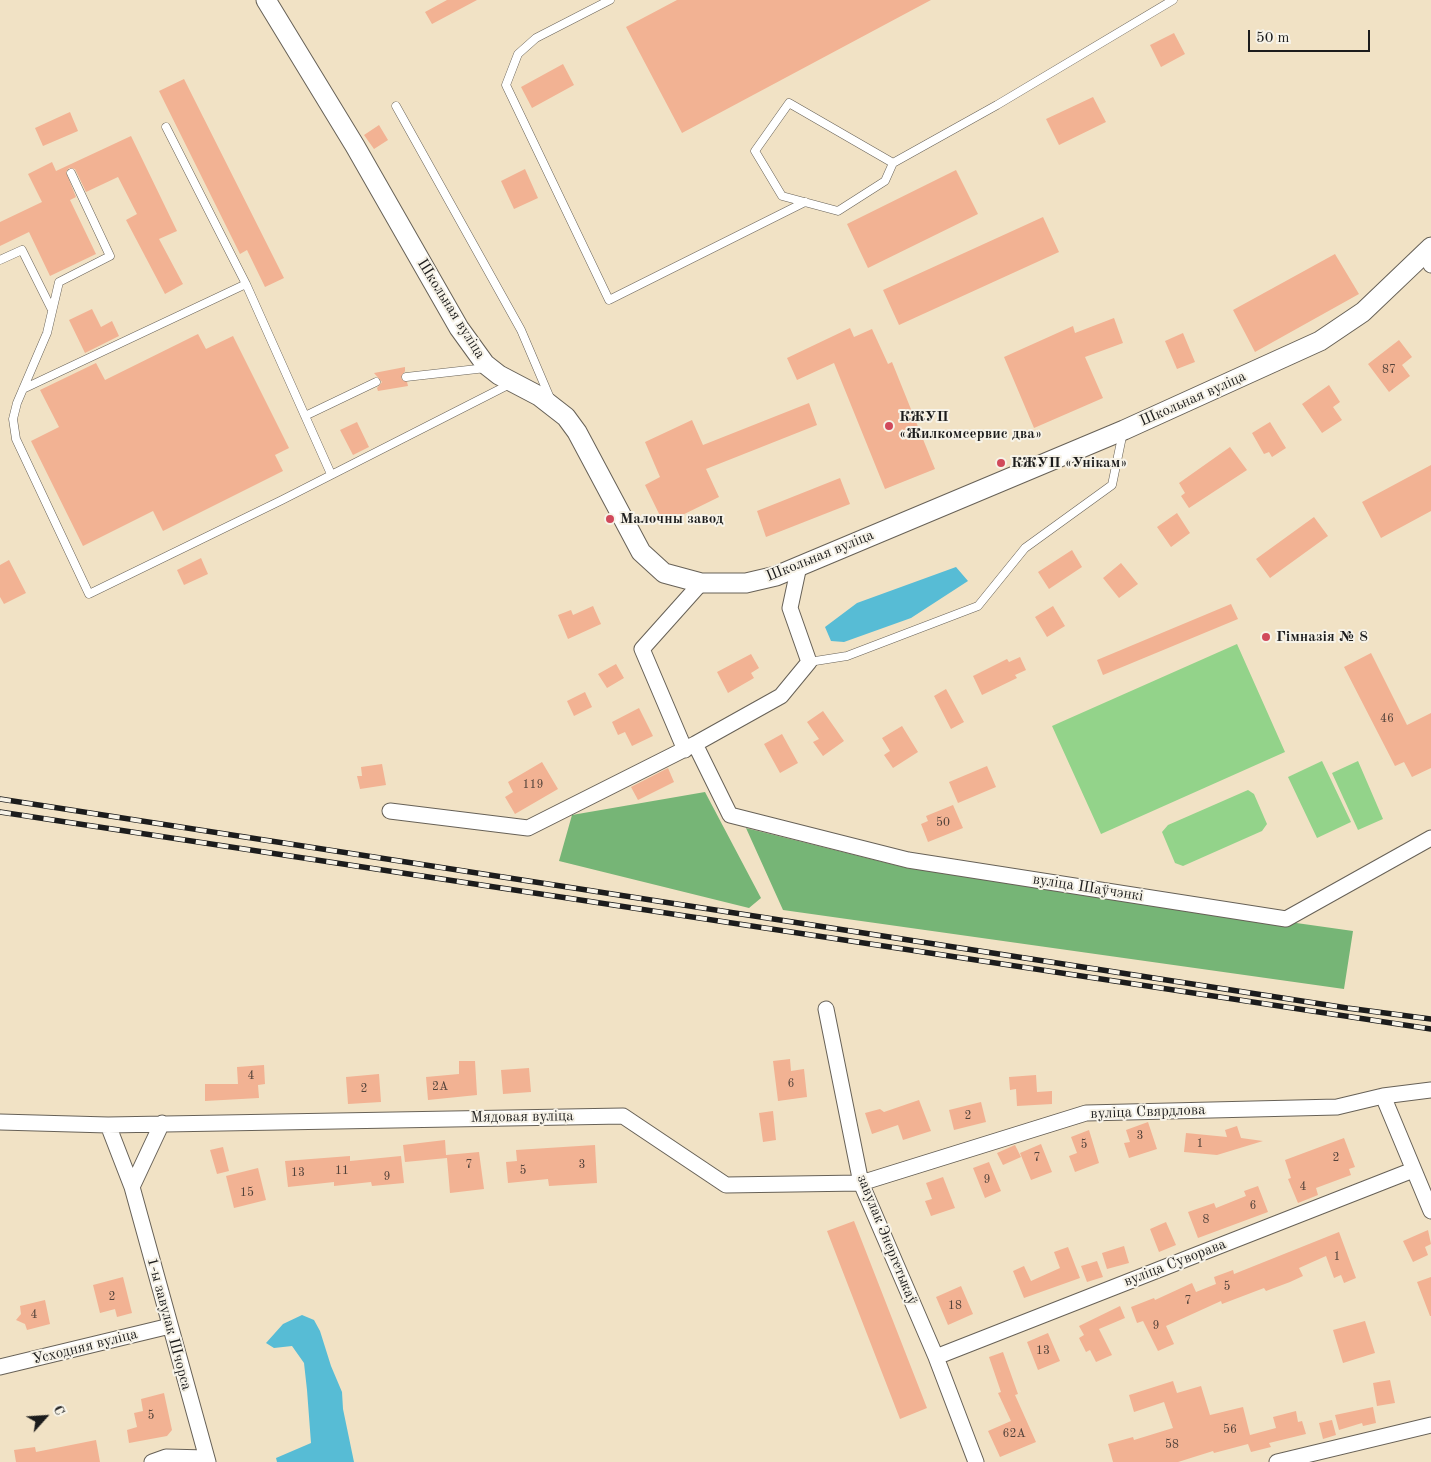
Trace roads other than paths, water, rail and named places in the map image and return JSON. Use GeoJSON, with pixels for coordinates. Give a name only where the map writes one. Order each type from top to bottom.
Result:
{"type":"FeatureCollection","features":[{"type":"Feature","properties":{"kind":"street","name":"Школьная вуліца"},"geometry":{"type":"LineString","coordinates":[[266,0],[355,146],[459,328],[489,367],[512,383],[539,396],[566,417],[577,432],[641,552],[664,573],[701,583],[746,583],[776,576],[1124,430],[1320,341],[1363,312],[1429,255]]}},
{"type":"Feature","properties":{"kind":"street"},"geometry":{"type":"LineString","coordinates":[[390,811],[528,828],[690,747],[781,696],[808,662],[790,608],[799,566]]}},
{"type":"Feature","properties":{"kind":"street"},"geometry":{"type":"LineString","coordinates":[[690,747],[642,649],[701,583]]}},
{"type":"Feature","properties":{"kind":"street","name":"вуліца Шаўчэнкі"},"geometry":{"type":"LineString","coordinates":[[690,747],[730,815],[908,860],[1286,919],[1431,838]]}},
{"type":"Feature","properties":{"kind":"street","name":"завулак Энергетыкаў"},"geometry":{"type":"LineString","coordinates":[[826,1009],[861,1183],[936,1357],[976,1462]]}},
{"type":"Feature","properties":{"kind":"street","name":"вуліца Свярдлова"},"geometry":{"type":"LineString","coordinates":[[861,1183],[1086,1114],[1337,1107],[1383,1096],[1431,1090]]}},
{"type":"Feature","properties":{"kind":"street"},"geometry":{"type":"LineString","coordinates":[[1383,1096],[1431,1211]]}},
{"type":"Feature","properties":{"kind":"street","name":"Мядовая вуліца"},"geometry":{"type":"LineString","coordinates":[[108,1126],[162,1123],[623,1116],[726,1185],[861,1183]]}},
{"type":"Feature","properties":{"kind":"street"},"geometry":{"type":"LineString","coordinates":[[0,1122],[108,1126]]}},
{"type":"Feature","properties":{"kind":"street"},"geometry":{"type":"LineString","coordinates":[[132,1187],[162,1123]]}},
{"type":"Feature","properties":{"kind":"street","name":"1-ы завулак Шчорса"},"geometry":{"type":"LineString","coordinates":[[108,1126],[132,1187],[207,1460]]}},
{"type":"Feature","properties":{"kind":"street","name":"вуліца Суворава"},"geometry":{"type":"LineString","coordinates":[[936,1357],[1414,1170]]}},
{"type":"Feature","properties":{"kind":"street","name":"Усходняя вуліца"},"geometry":{"type":"LineString","coordinates":[[0,1367],[170,1326]]}},
{"type":"Feature","properties":{"kind":"street"},"geometry":{"type":"LineString","coordinates":[[1277,1462],[1431,1425]]}},
{"type":"Feature","properties":{"kind":"street"},"geometry":{"type":"LineString","coordinates":[[152,1462],[166,1457],[207,1460]]}},
{"type":"Feature","properties":{"kind":"lane"},"geometry":{"type":"LineString","coordinates":[[610,0],[536,38],[518,54],[506,85],[609,300],[805,202]]}},
{"type":"Feature","properties":{"kind":"lane"},"geometry":{"type":"LineString","coordinates":[[893,163],[789,103],[755,150],[782,196],[838,211],[885,181],[893,163],[1173,0]]}},
{"type":"Feature","properties":{"kind":"lane"},"geometry":{"type":"LineString","coordinates":[[396,106],[521,330],[554,407]]}},
{"type":"Feature","properties":{"kind":"lane"},"geometry":{"type":"LineString","coordinates":[[166,128],[246,284],[331,474]]}},
{"type":"Feature","properties":{"kind":"lane"},"geometry":{"type":"LineString","coordinates":[[71,173],[110,256],[59,282],[51,308],[47,333],[23,389],[13,420],[16,439],[89,594],[512,383]]}},
{"type":"Feature","properties":{"kind":"lane"},"geometry":{"type":"LineString","coordinates":[[0,260],[22,250],[51,308]]}},
{"type":"Feature","properties":{"kind":"lane"},"geometry":{"type":"LineString","coordinates":[[23,389],[246,284]]}},
{"type":"Feature","properties":{"kind":"lane"},"geometry":{"type":"LineString","coordinates":[[406,376],[489,367]]}},
{"type":"Feature","properties":{"kind":"lane"},"geometry":{"type":"LineString","coordinates":[[305,416],[376,382]]}},
{"type":"Feature","properties":{"kind":"lane"},"geometry":{"type":"LineString","coordinates":[[808,662],[847,656],[978,606],[1025,548],[1112,485],[1124,430]]}},
{"type":"Feature","properties":{"kind":"water"},"geometry":{"type":"Polygon","coordinates":[[[956,567],[968,581],[911,618],[844,642],[831,641],[825,627],[857,603],[956,567]]]}},
{"type":"Feature","properties":{"kind":"water"},"geometry":{"type":"Polygon","coordinates":[[[302,1315],[314,1320],[320,1331],[331,1366],[342,1392],[343,1409],[354,1462],[277,1462],[276,1458],[311,1443],[307,1390],[304,1363],[292,1346],[274,1348],[266,1343],[283,1324],[302,1315]]]}},
{"type":"Feature","properties":{"kind":"railway"},"geometry":{"type":"LineString","coordinates":[[0,799],[1347,1008],[1431,1019]]}},
{"type":"Feature","properties":{"kind":"railway"},"geometry":{"type":"LineString","coordinates":[[0,812],[1431,1029]]}},
{"type":"Feature","properties":{"kind":"place","name":"КЖУП «Жилкомсервис два»"},"geometry":{"type":"Point","coordinates":[889,426]}},
{"type":"Feature","properties":{"kind":"place","name":"КЖУП «Унікам»"},"geometry":{"type":"Point","coordinates":[1001,463]}},
{"type":"Feature","properties":{"kind":"place","name":"Малочны завод"},"geometry":{"type":"Point","coordinates":[610,519]}},
{"type":"Feature","properties":{"kind":"place","name":"Гімназія № 8"},"geometry":{"type":"Point","coordinates":[1266,637]}}]}
